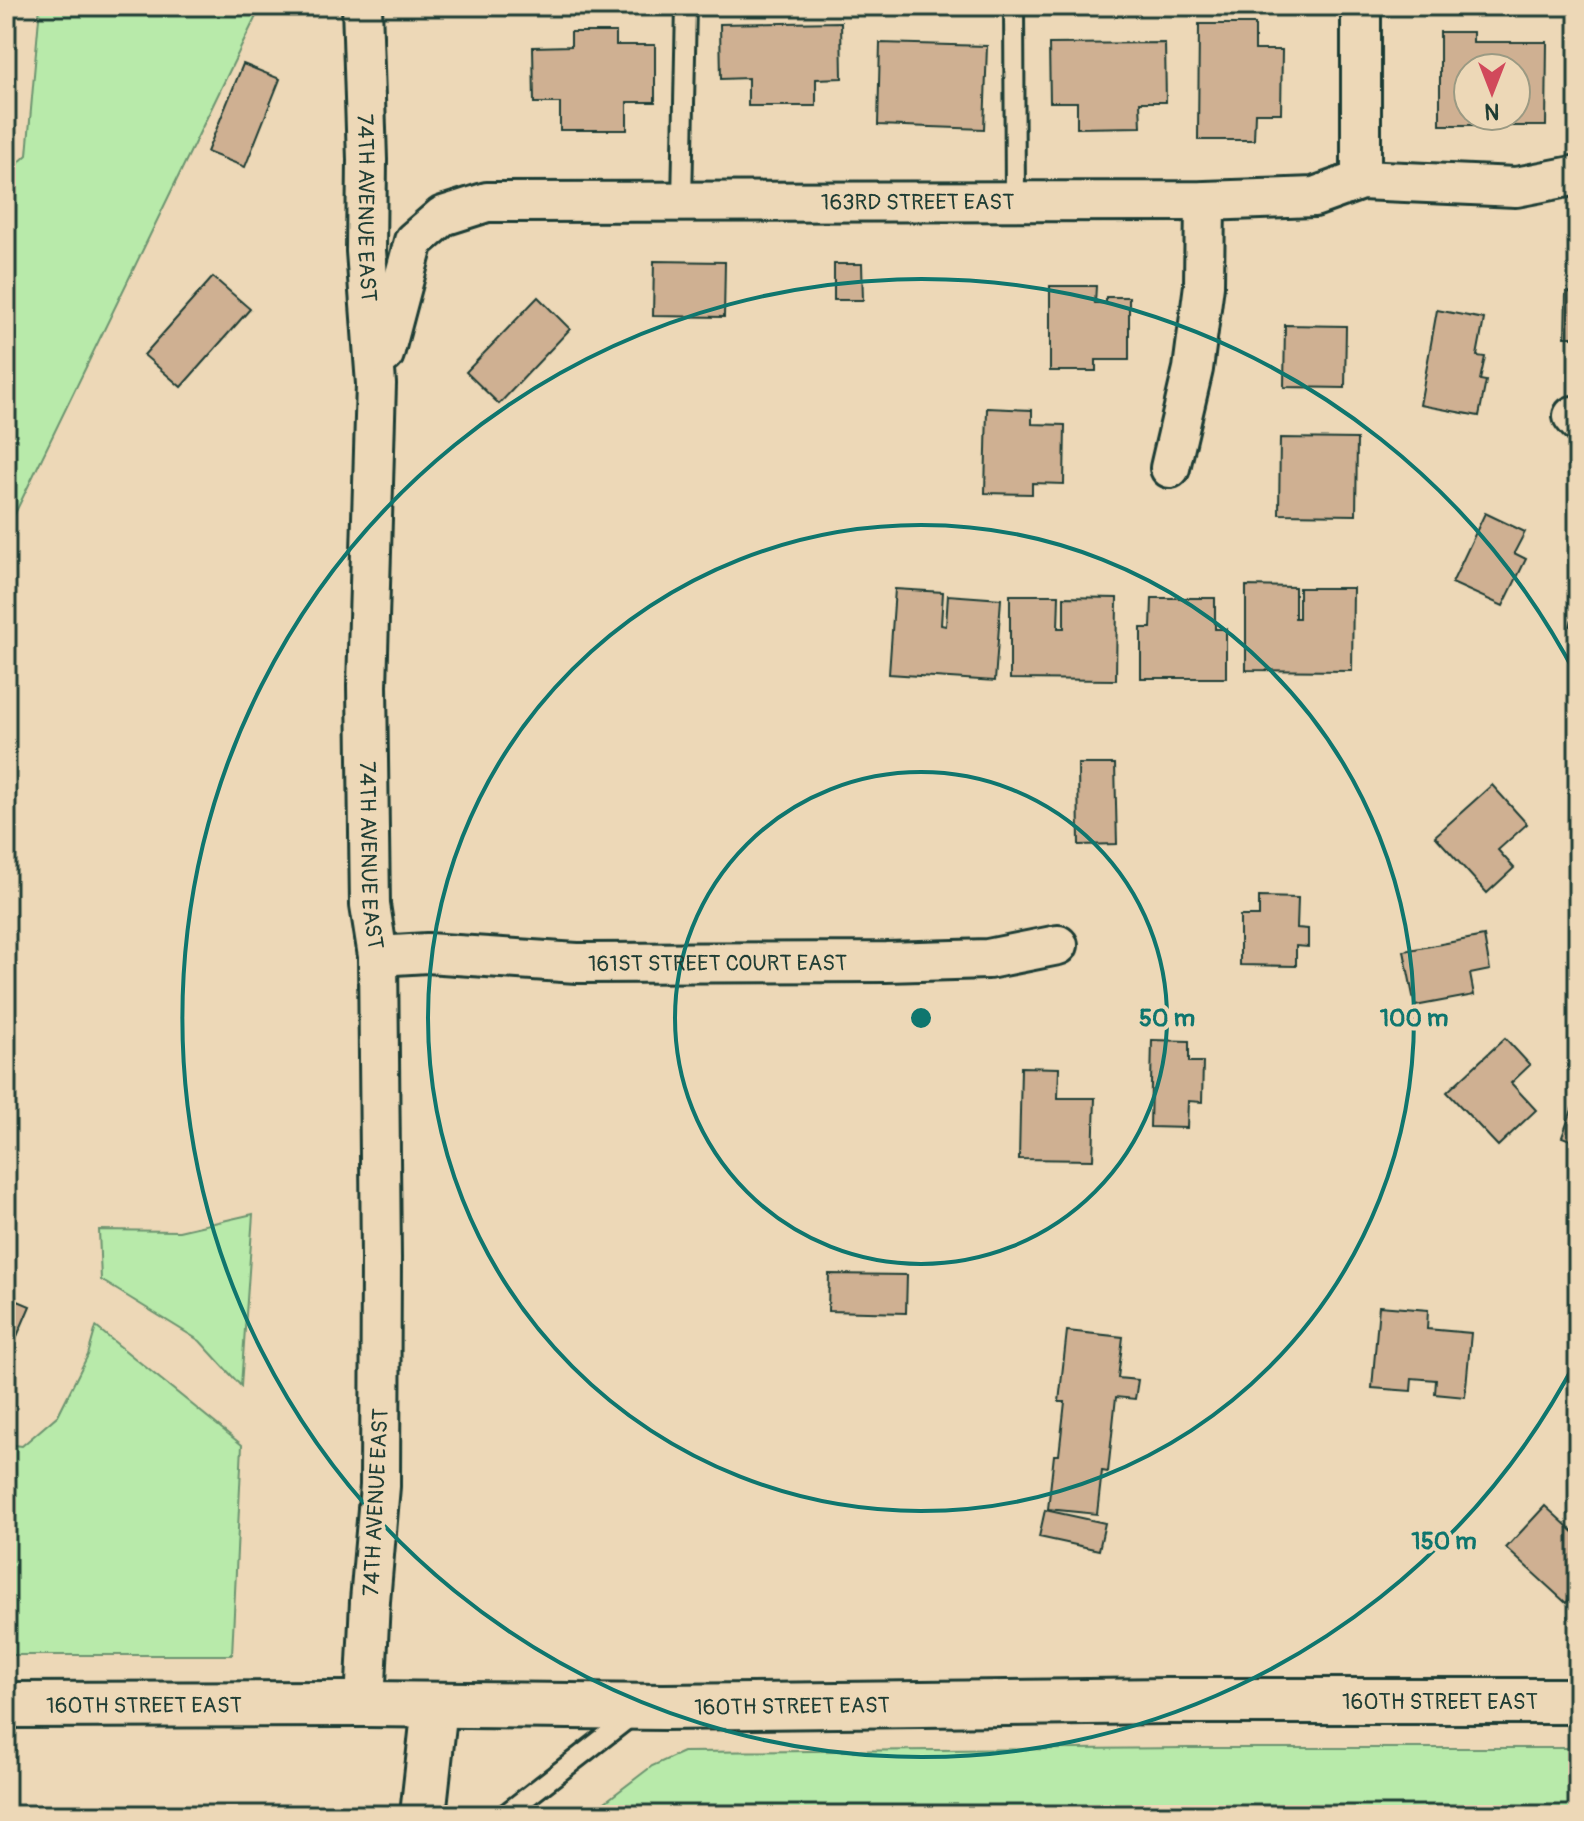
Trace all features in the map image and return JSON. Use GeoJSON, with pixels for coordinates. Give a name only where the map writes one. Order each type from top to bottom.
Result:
{"type":"FeatureCollection","features":[{"type":"Feature","properties":{"kind":"main road","name":"160TH STREET EAST"},"geometry":{"type":"LineString","coordinates":[[6,1705],[643,1707],[1168,1701],[1578,1701]]}},
{"type":"Feature","properties":{"kind":"main road"},"geometry":{"type":"LineString","coordinates":[[423,1815],[435,1706]]}},
{"type":"Feature","properties":{"kind":"street","name":"74TH AVENUE EAST"},"geometry":{"type":"LineString","coordinates":[[362,6],[367,160],[366,251],[376,384],[367,686],[370,905],[378,956],[381,1244],[380,1486],[365,1704]]}},
{"type":"Feature","properties":{"kind":"street"},"geometry":{"type":"LineString","coordinates":[[1361,6],[1361,180]]}},
{"type":"Feature","properties":{"kind":"street","name":"163RD STREET EAST"},"geometry":{"type":"LineString","coordinates":[[376,384],[414,241],[443,216],[487,202],[1205,201],[1314,197],[1361,180],[1516,187],[1578,175]]}},
{"type":"Feature","properties":{"kind":"street"},"geometry":{"type":"LineString","coordinates":[[1170,468],[1193,369],[1204,285],[1205,201]]}},
{"type":"Feature","properties":{"kind":"street","name":"161ST STREET COURT EAST"},"geometry":{"type":"LineString","coordinates":[[378,956],[427,953],[577,963],[886,962],[988,959],[1058,945]]}},
{"type":"Feature","properties":{"kind":"lane"},"geometry":{"type":"LineString","coordinates":[[682,201],[686,6]]}},
{"type":"Feature","properties":{"kind":"lane"},"geometry":{"type":"LineString","coordinates":[[1014,6],[1015,201]]}},
{"type":"Feature","properties":{"kind":"lane"},"geometry":{"type":"LineString","coordinates":[[504,1815],[643,1707]]}},
{"type":"Feature","properties":{"kind":"green space"},"geometry":{"type":"Polygon","coordinates":[[[40,6],[261,6],[6,532],[6,174],[27,155],[40,6]]]}},
{"type":"Feature","properties":{"kind":"green space"},"geometry":{"type":"Polygon","coordinates":[[[253,1214],[241,1386],[200,1341],[101,1280],[99,1230],[179,1231],[253,1214]]]}},
{"type":"Feature","properties":{"kind":"green space"},"geometry":{"type":"Polygon","coordinates":[[[96,1327],[242,1445],[232,1655],[6,1655],[6,1444],[22,1446],[58,1415],[88,1355],[96,1327]]]}},
{"type":"Feature","properties":{"kind":"green space"},"geometry":{"type":"Polygon","coordinates":[[[1578,1748],[1578,1815],[588,1815],[652,1766],[683,1752],[1578,1748]]]}},
{"type":"Feature","properties":{"kind":"building"},"geometry":{"type":"Polygon","coordinates":[[[1448,6],[1531,6],[1531,8],[1448,6]]]}},
{"type":"Feature","properties":{"kind":"building"},"geometry":{"type":"Polygon","coordinates":[[[841,22],[842,78],[816,79],[816,106],[748,106],[748,78],[721,79],[720,24],[841,22]]]}},
{"type":"Feature","properties":{"kind":"building"},"geometry":{"type":"Polygon","coordinates":[[[1199,24],[1255,24],[1255,50],[1282,50],[1281,113],[1255,113],[1254,140],[1198,140],[1199,24]]]}},
{"type":"Feature","properties":{"kind":"building"},"geometry":{"type":"Polygon","coordinates":[[[571,32],[616,32],[616,45],[655,45],[655,102],[627,102],[627,130],[560,130],[560,103],[534,103],[533,47],[571,46],[571,32]]]}},
{"type":"Feature","properties":{"kind":"building"},"geometry":{"type":"Polygon","coordinates":[[[1440,32],[1473,32],[1473,42],[1547,42],[1546,126],[1532,126],[1532,52],[1452,52],[1452,125],[1440,125],[1440,32]]]}},
{"type":"Feature","properties":{"kind":"building"},"geometry":{"type":"Polygon","coordinates":[[[880,43],[987,46],[984,129],[878,125],[880,43]]]}},
{"type":"Feature","properties":{"kind":"building"},"geometry":{"type":"Polygon","coordinates":[[[1165,43],[1166,102],[1140,102],[1141,127],[1077,128],[1077,102],[1050,102],[1049,44],[1165,43]]]}},
{"type":"Feature","properties":{"kind":"building"},"geometry":{"type":"Polygon","coordinates":[[[243,64],[280,79],[245,167],[207,152],[243,64]]]}},
{"type":"Feature","properties":{"kind":"building"},"geometry":{"type":"Polygon","coordinates":[[[654,261],[725,262],[724,317],[653,316],[654,261]]]}},
{"type":"Feature","properties":{"kind":"building"},"geometry":{"type":"Polygon","coordinates":[[[834,264],[862,264],[863,300],[834,300],[834,264]]]}},
{"type":"Feature","properties":{"kind":"building"},"geometry":{"type":"Polygon","coordinates":[[[213,277],[250,309],[181,387],[144,355],[213,277]]]}},
{"type":"Feature","properties":{"kind":"building"},"geometry":{"type":"Polygon","coordinates":[[[1050,286],[1096,286],[1095,303],[1106,303],[1106,297],[1129,297],[1129,360],[1096,360],[1096,371],[1050,371],[1050,286]]]}},
{"type":"Feature","properties":{"kind":"building"},"geometry":{"type":"Polygon","coordinates":[[[1566,292],[1578,293],[1578,337],[1565,337],[1566,292]]]}},
{"type":"Feature","properties":{"kind":"building"},"geometry":{"type":"Polygon","coordinates":[[[538,297],[570,329],[499,404],[466,372],[538,297]]]}},
{"type":"Feature","properties":{"kind":"building"},"geometry":{"type":"Polygon","coordinates":[[[1437,310],[1484,319],[1477,356],[1485,357],[1480,380],[1486,381],[1479,416],[1420,405],[1437,310]]]}},
{"type":"Feature","properties":{"kind":"building"},"geometry":{"type":"Polygon","coordinates":[[[1285,325],[1346,326],[1345,388],[1284,387],[1285,325]]]}},
{"type":"Feature","properties":{"kind":"building"},"geometry":{"type":"Polygon","coordinates":[[[987,408],[1032,410],[1032,424],[1065,425],[1064,484],[1032,483],[1032,494],[985,493],[987,408]]]}},
{"type":"Feature","properties":{"kind":"building"},"geometry":{"type":"Polygon","coordinates":[[[1280,438],[1357,439],[1356,515],[1279,514],[1280,438]]]}},
{"type":"Feature","properties":{"kind":"building"},"geometry":{"type":"Polygon","coordinates":[[[1485,513],[1525,532],[1514,553],[1526,559],[1503,606],[1452,583],[1485,513]]]}},
{"type":"Feature","properties":{"kind":"building"},"geometry":{"type":"Polygon","coordinates":[[[1246,586],[1295,587],[1295,618],[1299,618],[1299,588],[1353,588],[1352,671],[1246,670],[1246,586]]]}},
{"type":"Feature","properties":{"kind":"building"},"geometry":{"type":"Polygon","coordinates":[[[895,589],[943,592],[941,625],[946,626],[948,595],[1001,599],[995,681],[889,674],[895,589]]]}},
{"type":"Feature","properties":{"kind":"building"},"geometry":{"type":"Polygon","coordinates":[[[1010,595],[1059,595],[1058,628],[1064,628],[1064,597],[1117,598],[1116,680],[1010,679],[1010,595]]]}},
{"type":"Feature","properties":{"kind":"building"},"geometry":{"type":"Polygon","coordinates":[[[1578,597],[1578,628],[1570,626],[1578,597]]]}},
{"type":"Feature","properties":{"kind":"building"},"geometry":{"type":"Polygon","coordinates":[[[1152,598],[1215,598],[1215,629],[1226,629],[1226,678],[1141,678],[1141,628],[1151,628],[1152,598]]]}},
{"type":"Feature","properties":{"kind":"building"},"geometry":{"type":"Polygon","coordinates":[[[1078,764],[1115,764],[1117,844],[1079,845],[1078,764]]]}},
{"type":"Feature","properties":{"kind":"building"},"geometry":{"type":"Polygon","coordinates":[[[1492,785],[1527,824],[1498,850],[1514,868],[1487,893],[1435,836],[1492,785]]]}},
{"type":"Feature","properties":{"kind":"building"},"geometry":{"type":"Polygon","coordinates":[[[1259,897],[1298,898],[1297,928],[1308,929],[1308,947],[1296,946],[1296,966],[1240,965],[1240,916],[1259,916],[1259,897]]]}},
{"type":"Feature","properties":{"kind":"building"},"geometry":{"type":"Polygon","coordinates":[[[1484,936],[1490,970],[1470,974],[1474,995],[1415,1006],[1404,951],[1484,936]]]}},
{"type":"Feature","properties":{"kind":"building"},"geometry":{"type":"Polygon","coordinates":[[[1505,1038],[1530,1065],[1511,1083],[1536,1110],[1498,1146],[1447,1092],[1505,1038]]]}},
{"type":"Feature","properties":{"kind":"building"},"geometry":{"type":"Polygon","coordinates":[[[1152,1040],[1189,1041],[1189,1062],[1203,1062],[1202,1102],[1188,1101],[1187,1128],[1150,1127],[1152,1040]]]}},
{"type":"Feature","properties":{"kind":"building"},"geometry":{"type":"Polygon","coordinates":[[[1021,1067],[1059,1068],[1058,1098],[1095,1098],[1093,1160],[1019,1159],[1021,1067]]]}},
{"type":"Feature","properties":{"kind":"building"},"geometry":{"type":"Polygon","coordinates":[[[1578,1093],[1578,1143],[1562,1137],[1578,1093]]]}},
{"type":"Feature","properties":{"kind":"building"},"geometry":{"type":"Polygon","coordinates":[[[829,1274],[907,1275],[906,1313],[828,1311],[829,1274]]]}},
{"type":"Feature","properties":{"kind":"building"},"geometry":{"type":"Polygon","coordinates":[[[6,1296],[30,1306],[6,1362],[6,1296]]]}},
{"type":"Feature","properties":{"kind":"building"},"geometry":{"type":"Polygon","coordinates":[[[1379,1306],[1428,1310],[1427,1329],[1471,1333],[1465,1397],[1435,1394],[1436,1380],[1412,1378],[1411,1391],[1372,1388],[1379,1306]]]}},
{"type":"Feature","properties":{"kind":"building"},"geometry":{"type":"Polygon","coordinates":[[[1067,1331],[1123,1337],[1118,1378],[1138,1380],[1135,1399],[1116,1397],[1108,1472],[1102,1471],[1097,1514],[1048,1509],[1054,1455],[1059,1455],[1065,1402],[1059,1402],[1067,1331]]]}},
{"type":"Feature","properties":{"kind":"building"},"geometry":{"type":"Polygon","coordinates":[[[1545,1506],[1578,1536],[1578,1590],[1566,1603],[1506,1548],[1545,1506]]]}},
{"type":"Feature","properties":{"kind":"building"},"geometry":{"type":"Polygon","coordinates":[[[1045,1510],[1105,1523],[1099,1550],[1039,1537],[1045,1510]]]}}]}
